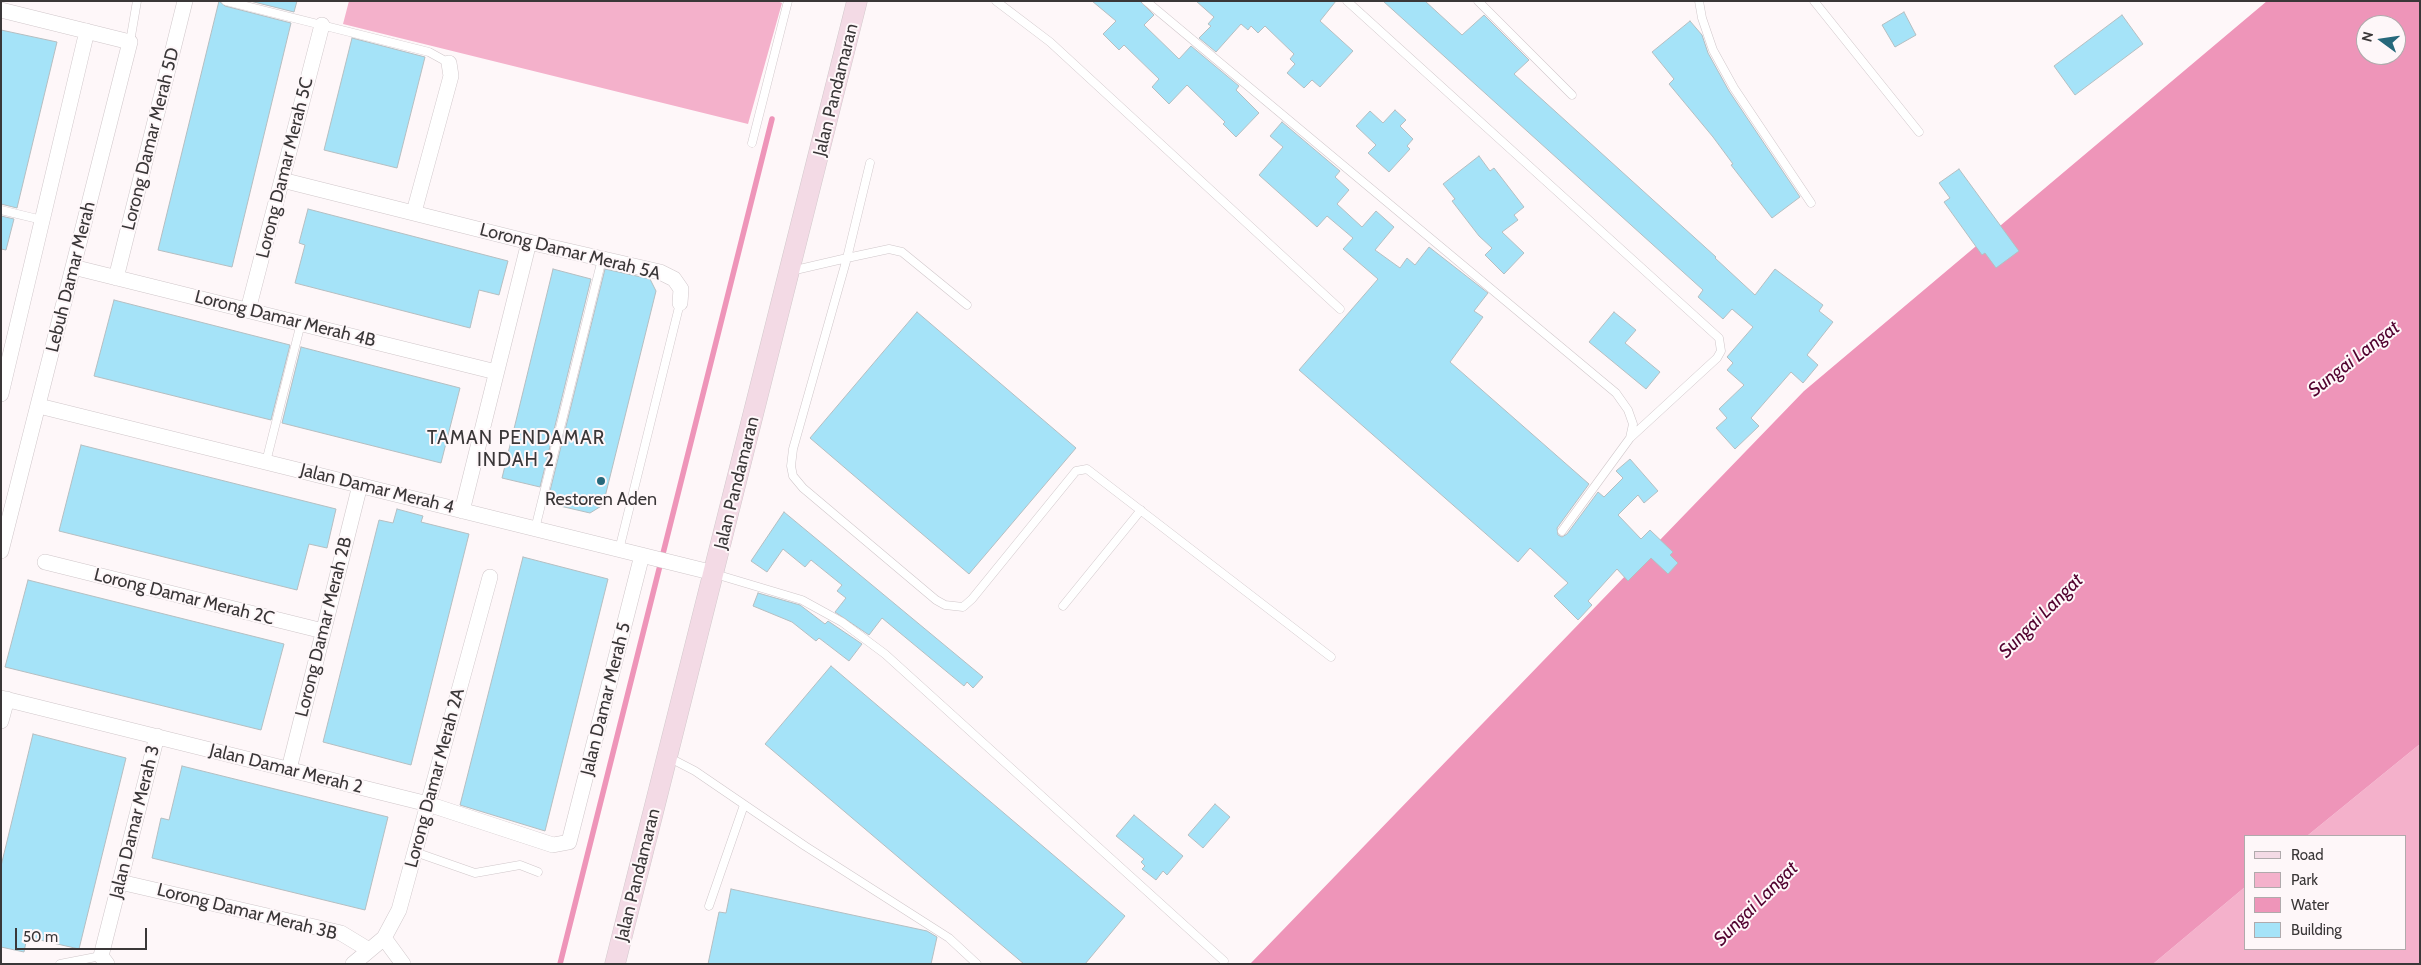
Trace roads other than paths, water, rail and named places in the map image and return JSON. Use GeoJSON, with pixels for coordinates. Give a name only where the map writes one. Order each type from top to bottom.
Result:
{"type":"FeatureCollection","features":[{"type":"Feature","properties":{"kind":"main road","name":"Jalan Pandamaran"},"geometry":{"type":"LineString","coordinates":[[615,964],[791,271],[857,1]]}},
{"type":"Feature","properties":{"kind":"street","name":"Lorong Damar Merah 5D"},"geometry":{"type":"LineString","coordinates":[[116,278],[185,1]]}},
{"type":"Feature","properties":{"kind":"street"},"geometry":{"type":"LineString","coordinates":[[1,10],[130,42]]}},
{"type":"Feature","properties":{"kind":"street","name":"Lorong Damar Merah 5C"},"geometry":{"type":"LineString","coordinates":[[248,310],[322,25]]}},
{"type":"Feature","properties":{"kind":"street"},"geometry":{"type":"LineString","coordinates":[[1,394],[87,31]]}},
{"type":"Feature","properties":{"kind":"street","name":"Lebuh Damar Merah"},"geometry":{"type":"LineString","coordinates":[[1,551],[130,42]]}},
{"type":"Feature","properties":{"kind":"street"},"geometry":{"type":"LineString","coordinates":[[414,212],[451,76],[449,63]]}},
{"type":"Feature","properties":{"kind":"street","name":"Lorong Damar Merah 5A"},"geometry":{"type":"LineString","coordinates":[[282,180],[529,242],[660,272],[674,279],[681,289],[680,303]]}},
{"type":"Feature","properties":{"kind":"street"},"geometry":{"type":"LineString","coordinates":[[462,510],[529,242]]}},
{"type":"Feature","properties":{"kind":"street","name":"Lorong Damar Merah 4B"},"geometry":{"type":"LineString","coordinates":[[73,267],[496,372]]}},
{"type":"Feature","properties":{"kind":"street","name":"Jalan Damar Merah 4"},"geometry":{"type":"LineString","coordinates":[[39,406],[714,574]]}},
{"type":"Feature","properties":{"kind":"street","name":"Lorong Damar Merah 2B"},"geometry":{"type":"LineString","coordinates":[[289,769],[360,485]]}},
{"type":"Feature","properties":{"kind":"street","name":"Jalan Damar Merah 5"},"geometry":{"type":"LineString","coordinates":[[569,842],[648,557]]}},
{"type":"Feature","properties":{"kind":"street","name":"Lorong Damar Merah 2C"},"geometry":{"type":"LineString","coordinates":[[45,562],[323,631]]}},
{"type":"Feature","properties":{"kind":"street","name":"Lorong Damar Merah 2A"},"geometry":{"type":"LineString","coordinates":[[353,964],[384,938],[399,910],[490,577]]}},
{"type":"Feature","properties":{"kind":"street"},"geometry":{"type":"LineString","coordinates":[[1,721],[4,698]]}},
{"type":"Feature","properties":{"kind":"street","name":"Jalan Damar Merah 2"},"geometry":{"type":"LineString","coordinates":[[4,698],[428,804],[553,845],[569,842]]}},
{"type":"Feature","properties":{"kind":"street","name":"Jalan Damar Merah 3"},"geometry":{"type":"LineString","coordinates":[[104,960],[120,882],[157,736]]}},
{"type":"Feature","properties":{"kind":"street","name":"Lorong Damar Merah 3B"},"geometry":{"type":"LineString","coordinates":[[120,882],[341,933],[370,950]]}},
{"type":"Feature","properties":{"kind":"street"},"geometry":{"type":"LineString","coordinates":[[384,938],[403,964]]}},
{"type":"Feature","properties":{"kind":"lane","name":"Lebuh Damar Merah"},"geometry":{"type":"LineString","coordinates":[[130,42],[137,1]]}},
{"type":"Feature","properties":{"kind":"lane"},"geometry":{"type":"LineString","coordinates":[[226,1],[429,52],[449,63]]}},
{"type":"Feature","properties":{"kind":"lane"},"geometry":{"type":"LineString","coordinates":[[752,143],[788,1]]}},
{"type":"Feature","properties":{"kind":"lane"},"geometry":{"type":"LineString","coordinates":[[996,1],[1050,42],[1340,309]]}},
{"type":"Feature","properties":{"kind":"lane"},"geometry":{"type":"LineString","coordinates":[[1146,1],[1616,393],[1628,410],[1632,424],[1630,438]]}},
{"type":"Feature","properties":{"kind":"lane"},"geometry":{"type":"LineString","coordinates":[[1347,1],[1718,338],[1721,351],[1717,358],[1630,438],[1562,531]]}},
{"type":"Feature","properties":{"kind":"lane"},"geometry":{"type":"LineString","coordinates":[[1478,1],[1572,95]]}},
{"type":"Feature","properties":{"kind":"lane"},"geometry":{"type":"LineString","coordinates":[[1700,1],[1702,18],[1713,50],[1734,88],[1811,203]]}},
{"type":"Feature","properties":{"kind":"lane"},"geometry":{"type":"LineString","coordinates":[[1814,1],[1918,132]]}},
{"type":"Feature","properties":{"kind":"lane"},"geometry":{"type":"LineString","coordinates":[[870,163],[847,258],[793,449],[791,466],[793,476],[803,488],[936,600],[955,608],[962,607],[972,599],[1076,471],[1087,469],[1330,657]]}},
{"type":"Feature","properties":{"kind":"lane"},"geometry":{"type":"LineString","coordinates":[[1,210],[42,220]]}},
{"type":"Feature","properties":{"kind":"lane"},"geometry":{"type":"LineString","coordinates":[[791,271],[889,249],[902,252],[967,306]]}},
{"type":"Feature","properties":{"kind":"lane"},"geometry":{"type":"LineString","coordinates":[[535,529],[602,259]]}},
{"type":"Feature","properties":{"kind":"lane","name":"Lorong Damar Merah 5A"},"geometry":{"type":"LineString","coordinates":[[619,550],[680,303]]}},
{"type":"Feature","properties":{"kind":"lane"},"geometry":{"type":"LineString","coordinates":[[266,462],[301,323]]}},
{"type":"Feature","properties":{"kind":"lane"},"geometry":{"type":"LineString","coordinates":[[1063,606],[1141,510]]}},
{"type":"Feature","properties":{"kind":"lane"},"geometry":{"type":"LineString","coordinates":[[714,574],[770,588],[802,600],[842,622],[885,654],[1224,961]]}},
{"type":"Feature","properties":{"kind":"lane"},"geometry":{"type":"LineString","coordinates":[[668,757],[695,771],[949,938],[978,964]]}},
{"type":"Feature","properties":{"kind":"lane"},"geometry":{"type":"LineString","coordinates":[[709,906],[744,805]]}},
{"type":"Feature","properties":{"kind":"lane"},"geometry":{"type":"LineString","coordinates":[[415,852],[474,873],[520,865],[538,872]]}},
{"type":"Feature","properties":{"kind":"lane"},"geometry":{"type":"LineString","coordinates":[[60,964],[104,960]]}},
{"type":"Feature","properties":{"kind":"water","name":"Sungai Langat"},"geometry":{"type":"Polygon","coordinates":[[[2267,1],[2420,1],[2420,744],[2308,835],[2244,835],[2244,888],[2153,964],[1250,964],[1804,391],[2267,1]]]}},
{"type":"Feature","properties":{"kind":"waterway"},"geometry":{"type":"LineString","coordinates":[[560,964],[772,119]]}},
{"type":"Feature","properties":{"kind":"place","name":"Restoren Aden"},"geometry":{"type":"Point","coordinates":[601,481]}},
{"type":"Feature","properties":{"kind":"district","name":"TAMAN PENDAMAR INDAH 2"},"geometry":{"type":"Point","coordinates":[516,449]}}]}
